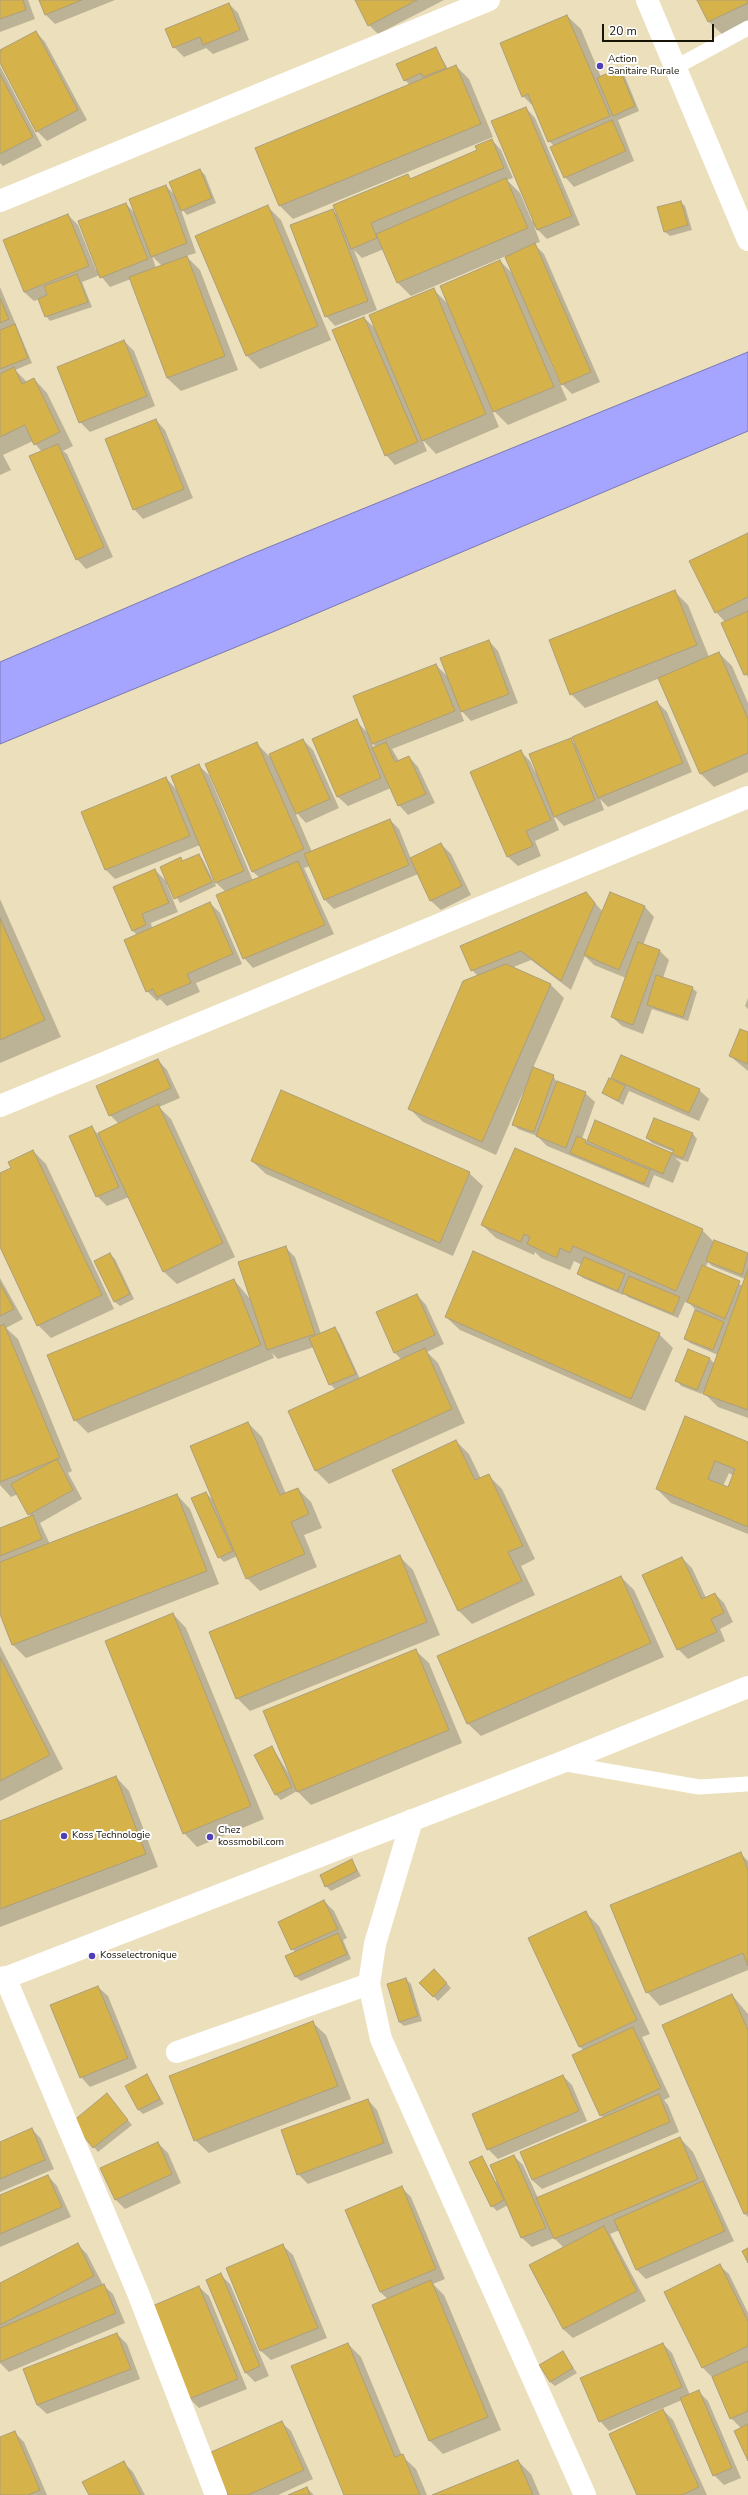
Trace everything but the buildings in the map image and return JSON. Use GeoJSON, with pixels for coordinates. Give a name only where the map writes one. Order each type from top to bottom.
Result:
{"type":"FeatureCollection","features":[{"type":"Feature","properties":{"kind":"street"},"geometry":{"type":"LineString","coordinates":[[0,201],[489,0]]}},
{"type":"Feature","properties":{"kind":"street"},"geometry":{"type":"LineString","coordinates":[[647,0],[748,240]]}},
{"type":"Feature","properties":{"kind":"street"},"geometry":{"type":"LineString","coordinates":[[0,1106],[748,797]]}},
{"type":"Feature","properties":{"kind":"street"},"geometry":{"type":"LineString","coordinates":[[216,2495],[138,2293],[2,1979],[560,1763],[748,1687]]}},
{"type":"Feature","properties":{"kind":"street"},"geometry":{"type":"LineString","coordinates":[[412,1820],[375,1944],[369,1984],[381,2039],[585,2495]]}},
{"type":"Feature","properties":{"kind":"street"},"geometry":{"type":"LineString","coordinates":[[177,2052],[369,1984]]}},
{"type":"Feature","properties":{"kind":"lane"},"geometry":{"type":"LineString","coordinates":[[676,68],[748,28]]}},
{"type":"Feature","properties":{"kind":"lane"},"geometry":{"type":"LineString","coordinates":[[560,1763],[700,1787],[748,1784]]}},
{"type":"Feature","properties":{"kind":"shaded area"},"geometry":{"type":"Polygon","coordinates":[[[748,352],[748,431],[275,631],[0,744],[0,662],[247,556],[748,352]]]}},
{"type":"Feature","properties":{"kind":"place","name":"Action Sanitaire Rurale"},"geometry":{"type":"Point","coordinates":[600,66]}},
{"type":"Feature","properties":{"kind":"place","name":"Koss Technologie"},"geometry":{"type":"Point","coordinates":[64,1836]}},
{"type":"Feature","properties":{"kind":"place","name":"Chez kossmobil.com"},"geometry":{"type":"Point","coordinates":[210,1837]}},
{"type":"Feature","properties":{"kind":"place","name":"Kosselectronique"},"geometry":{"type":"Point","coordinates":[92,1956]}}]}
